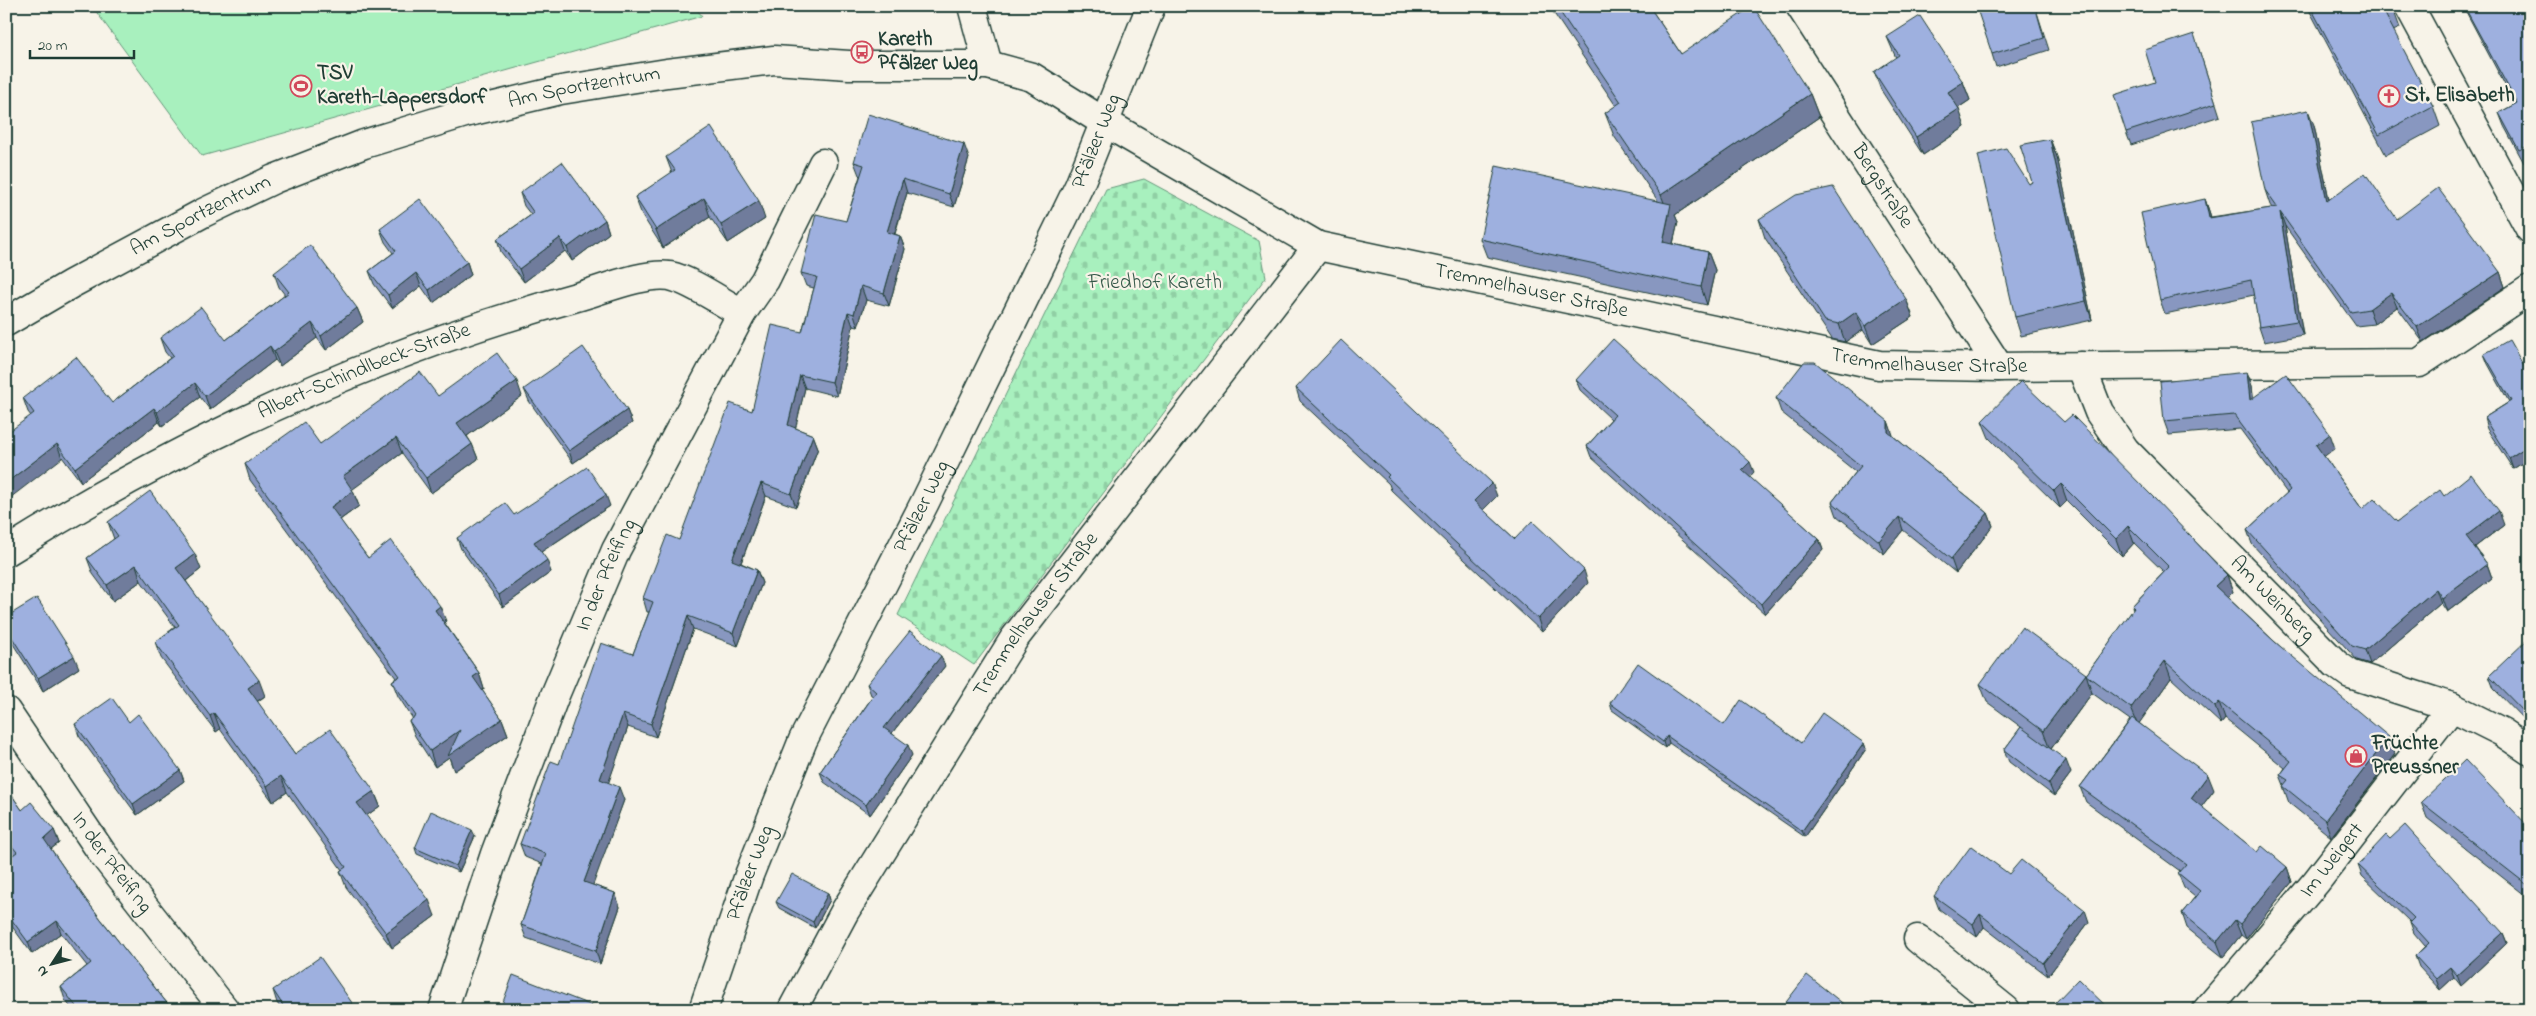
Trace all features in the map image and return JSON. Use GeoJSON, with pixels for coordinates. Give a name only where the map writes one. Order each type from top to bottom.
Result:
{"type":"FeatureCollection","features":[{"type":"Feature","properties":{"kind":"street"},"geometry":{"type":"LineString","coordinates":[[972,6],[988,65]]}},
{"type":"Feature","properties":{"kind":"street","name":"Pfälzer Weg"},"geometry":{"type":"LineString","coordinates":[[703,1010],[749,875],[804,740],[925,502],[1075,195],[1151,6]]}},
{"type":"Feature","properties":{"kind":"street","name":"Bergstraße"},"geometry":{"type":"LineString","coordinates":[[1765,6],[1999,367]]}},
{"type":"Feature","properties":{"kind":"street"},"geometry":{"type":"LineString","coordinates":[[2409,6],[2530,229]]}},
{"type":"Feature","properties":{"kind":"street","name":"Am Sportzentrum"},"geometry":{"type":"LineString","coordinates":[[6,322],[71,284],[203,213],[274,179],[364,144],[465,113],[561,90],[667,73],[774,60],[849,65],[988,65],[1032,77],[1104,122]]}},
{"type":"Feature","properties":{"kind":"street","name":"Tremmelhauser Straße"},"geometry":{"type":"LineString","coordinates":[[1104,122],[1318,246],[1879,365],[1999,367],[2419,363],[2530,289]]}},
{"type":"Feature","properties":{"kind":"street","name":"In der Pfeifing"},"geometry":{"type":"LineString","coordinates":[[442,1010],[495,854],[554,696],[616,550],[742,313],[765,280],[823,163]]}},
{"type":"Feature","properties":{"kind":"street","name":"Tremmelhauser Straße"},"geometry":{"type":"LineString","coordinates":[[792,1010],[845,911],[1014,639],[1318,246]]}},
{"type":"Feature","properties":{"kind":"street","name":"Albert-Schindlbeck-Straße"},"geometry":{"type":"LineString","coordinates":[[6,552],[80,506],[267,410],[436,340],[548,304],[647,277],[670,276],[742,313]]}},
{"type":"Feature","properties":{"kind":"street","name":"Am Weinberg"},"geometry":{"type":"LineString","coordinates":[[2081,366],[2099,412],[2125,450],[2336,664],[2350,674],[2452,707],[2502,732],[2530,750]]}},
{"type":"Feature","properties":{"kind":"street","name":"Im Weigert"},"geometry":{"type":"LineString","coordinates":[[2207,1010],[2316,882],[2452,707]]}},
{"type":"Feature","properties":{"kind":"street","name":"In der Pfeifing"},"geometry":{"type":"LineString","coordinates":[[6,711],[102,853],[225,1010]]}},
{"type":"Feature","properties":{"kind":"street"},"geometry":{"type":"LineString","coordinates":[[1918,939],[2006,1010]]}},
{"type":"Feature","properties":{"kind":"green space","name":"TSV Kareth-Lappersdorf"},"geometry":{"type":"Polygon","coordinates":[[[92,6],[694,6],[702,16],[202,156],[92,6]]]}},
{"type":"Feature","properties":{"kind":"green space","name":"Friedhof Kareth"},"geometry":{"type":"Polygon","coordinates":[[[1144,179],[1259,241],[1266,277],[974,665],[898,615],[1106,189],[1144,179]]]}},
{"type":"Feature","properties":{"kind":"building"},"geometry":{"type":"Polygon","coordinates":[[[1556,6],[1649,6],[1681,54],[1753,6],[1810,94],[1661,195],[1605,113],[1621,102],[1556,6]]]}},
{"type":"Feature","properties":{"kind":"building"},"geometry":{"type":"Polygon","coordinates":[[[1976,6],[2035,6],[2044,38],[1992,54],[1976,6]]]}},
{"type":"Feature","properties":{"kind":"building","name":"St. Elisabeth"},"geometry":{"type":"Polygon","coordinates":[[[2310,6],[2392,6],[2392,8],[2384,12],[2433,106],[2379,135],[2310,6]]]}},
{"type":"Feature","properties":{"kind":"building"},"geometry":{"type":"Polygon","coordinates":[[[2464,6],[2530,6],[2530,155],[2525,147],[2519,150],[2499,113],[2517,103],[2464,6]]]}},
{"type":"Feature","properties":{"kind":"building"},"geometry":{"type":"Polygon","coordinates":[[[1920,16],[1963,82],[1948,92],[1959,109],[1916,137],[1874,72],[1899,55],[1887,37],[1920,16]]]}},
{"type":"Feature","properties":{"kind":"building"},"geometry":{"type":"Polygon","coordinates":[[[2194,34],[2216,103],[2126,132],[2114,95],[2155,82],[2145,50],[2194,34]]]}},
{"type":"Feature","properties":{"kind":"building"},"geometry":{"type":"Polygon","coordinates":[[[2308,110],[2327,201],[2365,173],[2397,219],[2438,188],[2500,272],[2417,327],[2391,293],[2369,309],[2351,312],[2280,212],[2297,321],[2259,327],[2251,280],[2160,300],[2141,213],[2205,199],[2209,218],[2277,207],[2265,190],[2251,122],[2308,110]]]}},
{"type":"Feature","properties":{"kind":"building"},"geometry":{"type":"Polygon","coordinates":[[[868,114],[964,144],[949,194],[903,179],[887,232],[900,236],[884,293],[861,286],[854,314],[848,312],[832,382],[800,375],[788,425],[813,435],[791,494],[761,483],[732,560],[757,570],[733,633],[688,616],[651,724],[623,714],[600,779],[619,787],[584,882],[615,893],[596,951],[521,925],[546,854],[520,844],[551,761],[559,764],[601,643],[633,654],[653,602],[643,598],[667,535],[679,540],[730,403],[752,411],[772,325],[802,332],[817,277],[801,273],[816,214],[846,221],[864,165],[854,162],[868,114]]]}},
{"type":"Feature","properties":{"kind":"building"},"geometry":{"type":"Polygon","coordinates":[[[711,127],[759,201],[721,225],[704,198],[656,230],[635,197],[675,170],[666,157],[711,127]]]}},
{"type":"Feature","properties":{"kind":"building"},"geometry":{"type":"Polygon","coordinates":[[[2050,139],[2086,301],[2015,317],[1978,155],[2006,148],[2029,184],[2032,182],[2020,145],[2050,139]]]}},
{"type":"Feature","properties":{"kind":"building"},"geometry":{"type":"Polygon","coordinates":[[[562,162],[605,220],[567,248],[560,238],[519,269],[497,239],[534,213],[520,193],[562,162]]]}},
{"type":"Feature","properties":{"kind":"building"},"geometry":{"type":"Polygon","coordinates":[[[1496,166],[1671,204],[1663,242],[1708,252],[1701,287],[1480,239],[1496,166]]]}},
{"type":"Feature","properties":{"kind":"building"},"geometry":{"type":"Polygon","coordinates":[[[1833,187],[1906,299],[1865,326],[1856,312],[1839,324],[1825,321],[1759,219],[1796,195],[1833,187]]]}},
{"type":"Feature","properties":{"kind":"building"},"geometry":{"type":"Polygon","coordinates":[[[420,199],[467,262],[429,290],[416,273],[388,295],[369,271],[396,251],[380,229],[420,199]]]}},
{"type":"Feature","properties":{"kind":"building"},"geometry":{"type":"Polygon","coordinates":[[[310,245],[357,308],[321,336],[312,323],[274,352],[270,346],[205,396],[195,383],[157,412],[154,408],[75,468],[57,444],[6,483],[6,434],[34,413],[23,398],[76,357],[112,403],[173,356],[160,338],[201,307],[226,340],[289,292],[274,273],[310,245]]]}},
{"type":"Feature","properties":{"kind":"building"},"geometry":{"type":"Polygon","coordinates":[[[1613,339],[1750,462],[1742,470],[1819,539],[1761,604],[1587,446],[1615,415],[1576,380],[1613,339]]]}},
{"type":"Feature","properties":{"kind":"building"},"geometry":{"type":"Polygon","coordinates":[[[1341,340],[1492,483],[1474,501],[1515,539],[1532,521],[1584,570],[1538,619],[1444,532],[1387,477],[1389,475],[1296,388],[1341,340]]]}},
{"type":"Feature","properties":{"kind":"building"},"geometry":{"type":"Polygon","coordinates":[[[2509,340],[2530,377],[2530,447],[2529,445],[2509,458],[2484,418],[2511,401],[2484,354],[2509,340]]]}},
{"type":"Feature","properties":{"kind":"building"},"geometry":{"type":"Polygon","coordinates":[[[583,347],[627,410],[569,451],[524,389],[583,347]]]}},
{"type":"Feature","properties":{"kind":"building"},"geometry":{"type":"Polygon","coordinates":[[[497,353],[517,381],[457,423],[472,444],[426,478],[396,438],[343,476],[353,491],[331,507],[368,558],[391,540],[440,606],[435,610],[479,673],[473,677],[502,719],[448,756],[460,730],[430,751],[409,721],[416,716],[392,681],[400,676],[245,464],[304,422],[320,444],[420,372],[438,396],[497,353]]]}},
{"type":"Feature","properties":{"kind":"building"},"geometry":{"type":"Polygon","coordinates":[[[1804,362],[1815,362],[1888,421],[1888,432],[1988,513],[1951,559],[1899,517],[1879,541],[1832,502],[1861,466],[1776,398],[1804,362]]]}},
{"type":"Feature","properties":{"kind":"building"},"geometry":{"type":"Polygon","coordinates":[[[2247,372],[2250,400],[2286,374],[2330,434],[2316,445],[2362,509],[2374,498],[2397,522],[2440,490],[2444,496],[2471,474],[2499,511],[2466,536],[2487,564],[2442,598],[2436,589],[2365,650],[2352,646],[2247,530],[2290,490],[2234,415],[2164,421],[2160,381],[2247,372]]]}},
{"type":"Feature","properties":{"kind":"building"},"geometry":{"type":"Polygon","coordinates":[[[2021,381],[2064,422],[2072,415],[2227,575],[2215,586],[2275,642],[2389,737],[2325,820],[2283,786],[2288,780],[2280,775],[2291,761],[2219,702],[2215,707],[2165,661],[2131,708],[2086,675],[2134,608],[2132,606],[2169,567],[2128,526],[2116,539],[2061,484],[2054,491],[1982,421],[2021,381]]]}},
{"type":"Feature","properties":{"kind":"building"},"geometry":{"type":"Polygon","coordinates":[[[587,467],[606,495],[534,542],[547,560],[499,595],[457,538],[505,503],[514,515],[587,467]]]}},
{"type":"Feature","properties":{"kind":"building"},"geometry":{"type":"Polygon","coordinates":[[[150,491],[195,554],[176,568],[259,680],[248,688],[295,754],[330,729],[374,791],[357,803],[429,900],[386,933],[340,871],[346,867],[281,776],[267,786],[214,713],[210,716],[155,642],[179,625],[136,565],[107,585],[87,558],[118,536],[108,522],[150,491]]]}},
{"type":"Feature","properties":{"kind":"building"},"geometry":{"type":"Polygon","coordinates":[[[37,598],[74,656],[38,678],[6,628],[6,617],[37,598]]]}},
{"type":"Feature","properties":{"kind":"building"},"geometry":{"type":"Polygon","coordinates":[[[2022,627],[2086,674],[2043,731],[1980,684],[2022,627]]]}},
{"type":"Feature","properties":{"kind":"building"},"geometry":{"type":"Polygon","coordinates":[[[910,631],[941,656],[884,728],[908,745],[866,805],[820,772],[876,692],[867,684],[910,631]]]}},
{"type":"Feature","properties":{"kind":"building"},"geometry":{"type":"Polygon","coordinates":[[[2528,639],[2530,640],[2530,718],[2489,676],[2528,639]]]}},
{"type":"Feature","properties":{"kind":"building"},"geometry":{"type":"Polygon","coordinates":[[[1638,663],[1724,725],[1741,700],[1801,743],[1822,713],[1864,743],[1802,831],[1667,736],[1663,742],[1610,703],[1638,663]]]}},
{"type":"Feature","properties":{"kind":"building"},"geometry":{"type":"Polygon","coordinates":[[[112,698],[129,722],[138,714],[180,770],[133,804],[75,724],[112,698]]]}},
{"type":"Feature","properties":{"kind":"building"},"geometry":{"type":"Polygon","coordinates":[[[2132,718],[2208,775],[2191,798],[2257,852],[2262,846],[2287,867],[2240,924],[2235,920],[2217,942],[2182,913],[2200,891],[2178,873],[2186,864],[2080,787],[2132,718]]]}},
{"type":"Feature","properties":{"kind":"building"},"geometry":{"type":"Polygon","coordinates":[[[2021,727],[2066,760],[2049,784],[2004,750],[2021,727]]]}},
{"type":"Feature","properties":{"kind":"building"},"geometry":{"type":"Polygon","coordinates":[[[2465,760],[2530,828],[2530,887],[2421,802],[2465,760]]]}},
{"type":"Feature","properties":{"kind":"building"},"geometry":{"type":"Polygon","coordinates":[[[6,787],[22,810],[31,802],[54,830],[44,839],[86,900],[170,1007],[166,1010],[79,1010],[61,987],[91,963],[57,921],[28,942],[6,912],[6,860],[17,852],[6,839],[6,787]]]}},
{"type":"Feature","properties":{"kind":"building"},"geometry":{"type":"Polygon","coordinates":[[[431,811],[472,830],[456,866],[415,848],[431,811]]]}},
{"type":"Feature","properties":{"kind":"building"},"geometry":{"type":"Polygon","coordinates":[[[2405,825],[2503,933],[2457,975],[2450,967],[2436,979],[2415,956],[2429,943],[2410,922],[2414,918],[2358,865],[2386,835],[2390,839],[2405,825]]]}},
{"type":"Feature","properties":{"kind":"building"},"geometry":{"type":"Polygon","coordinates":[[[1971,846],[2009,874],[2021,860],[2085,910],[2043,963],[1980,914],[1973,924],[1934,896],[1971,846]]]}},
{"type":"Feature","properties":{"kind":"building"},"geometry":{"type":"Polygon","coordinates":[[[792,874],[828,893],[813,922],[776,902],[792,874]]]}},
{"type":"Feature","properties":{"kind":"building"},"geometry":{"type":"Polygon","coordinates":[[[320,957],[357,1010],[286,1010],[273,990],[320,957]]]}},
{"type":"Feature","properties":{"kind":"building"},"geometry":{"type":"Polygon","coordinates":[[[513,975],[603,1010],[500,1010],[513,975]]]}},
{"type":"Feature","properties":{"kind":"building"},"geometry":{"type":"Polygon","coordinates":[[[1807,975],[1851,1010],[1780,1010],[1807,975]]]}},
{"type":"Feature","properties":{"kind":"building"},"geometry":{"type":"Polygon","coordinates":[[[2078,979],[2110,1010],[2062,1010],[2055,1003],[2078,979]]]}},
{"type":"Feature","properties":{"kind":"place","name":"Kareth Pfälzer Weg"},"geometry":{"type":"Point","coordinates":[862,52]}},
{"type":"Feature","properties":{"kind":"place","name":"TSV Kareth-Lappersdorf"},"geometry":{"type":"Point","coordinates":[301,86]}},
{"type":"Feature","properties":{"kind":"place","name":"St. Elisabeth"},"geometry":{"type":"Point","coordinates":[2389,96]}},
{"type":"Feature","properties":{"kind":"place","name":"Früchte Preussner"},"geometry":{"type":"Point","coordinates":[2356,756]}}]}
